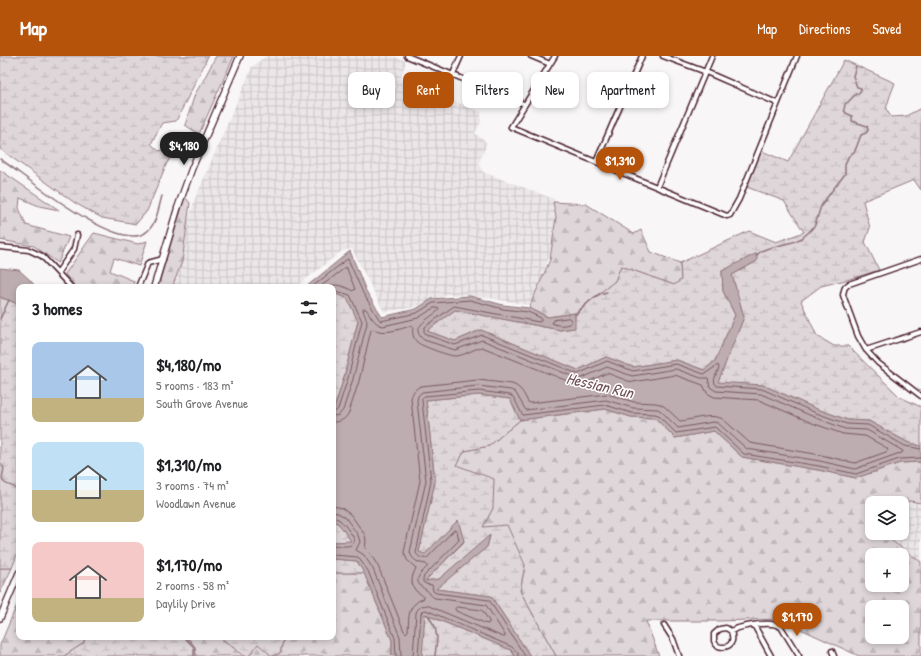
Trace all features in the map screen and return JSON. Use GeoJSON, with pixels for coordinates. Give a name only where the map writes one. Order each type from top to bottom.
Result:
{"type":"FeatureCollection","features":[{"type":"Feature","properties":{"kind":"main road"},"geometry":{"type":"LineString","coordinates":[[155,284],[178,207],[192,168],[240,56]]}},
{"type":"Feature","properties":{"kind":"main road"},"geometry":{"type":"LineString","coordinates":[[0,618],[16,580]]}},
{"type":"Feature","properties":{"kind":"street"},"geometry":{"type":"LineString","coordinates":[[407,56],[448,72]]}},
{"type":"Feature","properties":{"kind":"street"},"geometry":{"type":"LineString","coordinates":[[454,72],[461,56]]}},
{"type":"Feature","properties":{"kind":"street"},"geometry":{"type":"LineString","coordinates":[[531,56],[550,64]]}},
{"type":"Feature","properties":{"kind":"street"},"geometry":{"type":"LineString","coordinates":[[555,56],[511,126],[727,216],[730,215],[739,199],[797,56]]}},
{"type":"Feature","properties":{"kind":"street"},"geometry":{"type":"LineString","coordinates":[[596,162],[642,56]]}},
{"type":"Feature","properties":{"kind":"street"},"geometry":{"type":"LineString","coordinates":[[663,56],[706,72],[777,103]]}},
{"type":"Feature","properties":{"kind":"street"},"geometry":{"type":"LineString","coordinates":[[657,187],[712,56]]}},
{"type":"Feature","properties":{"kind":"street"},"geometry":{"type":"LineString","coordinates":[[454,74],[524,104]]}},
{"type":"Feature","properties":{"kind":"street"},"geometry":{"type":"LineString","coordinates":[[58,272],[74,249],[77,235]]}},
{"type":"Feature","properties":{"kind":"street"},"geometry":{"type":"LineString","coordinates":[[0,247],[29,250],[37,253],[42,256],[68,284]]}},
{"type":"Feature","properties":{"kind":"street"},"geometry":{"type":"LineString","coordinates":[[139,284],[148,263],[163,259]]}},
{"type":"Feature","properties":{"kind":"street"},"geometry":{"type":"LineString","coordinates":[[921,259],[845,286],[843,295],[858,336],[866,350],[878,363],[921,396]]}},
{"type":"Feature","properties":{"kind":"street"},"geometry":{"type":"LineString","coordinates":[[866,350],[921,332]]}},
{"type":"Feature","properties":{"kind":"street"},"geometry":{"type":"LineString","coordinates":[[731,631],[736,628],[754,625],[772,624],[781,627],[799,656]]}},
{"type":"Feature","properties":{"kind":"street"},"geometry":{"type":"LineString","coordinates":[[664,625],[673,639],[679,656]]}},
{"type":"Feature","properties":{"kind":"street"},"geometry":{"type":"LineString","coordinates":[[754,625],[771,656]]}},
{"type":"Feature","properties":{"kind":"street"},"geometry":{"type":"LineString","coordinates":[[726,628],[731,631],[732,642],[730,645],[719,647],[714,640],[714,634],[720,629],[726,628]]}},
{"type":"Feature","properties":{"kind":"street"},"geometry":{"type":"LineString","coordinates":[[832,651],[834,656]]}},
{"type":"Feature","properties":{"kind":"shaded area"},"geometry":{"type":"Polygon","coordinates":[[[266,56],[393,56],[406,61],[400,80],[403,81],[403,108],[454,108],[454,101],[462,104],[462,108],[471,108],[481,112],[481,122],[475,133],[487,143],[479,163],[483,172],[554,199],[560,220],[534,306],[489,298],[448,294],[415,307],[384,312],[352,249],[342,251],[300,284],[168,284],[195,199],[252,67],[266,56]]]}},
{"type":"Feature","properties":{"kind":"shaded area"},"geometry":{"type":"Polygon","coordinates":[[[909,502],[921,503],[921,562],[909,553],[909,548],[902,548],[892,541],[909,540],[909,502]]]}},
{"type":"Feature","properties":{"kind":"green space"},"geometry":{"type":"Polygon","coordinates":[[[0,56],[208,56],[176,121],[162,123],[151,144],[159,151],[177,146],[166,165],[147,211],[136,224],[102,218],[75,203],[0,149],[0,56]]]}},
{"type":"Feature","properties":{"kind":"green space"},"geometry":{"type":"Polygon","coordinates":[[[216,56],[234,56],[199,134],[185,125],[195,94],[216,56]]]}},
{"type":"Feature","properties":{"kind":"green space"},"geometry":{"type":"Polygon","coordinates":[[[844,60],[895,83],[886,109],[891,117],[906,116],[921,108],[921,190],[914,180],[863,201],[870,228],[865,242],[879,270],[821,286],[801,301],[817,336],[834,346],[848,346],[900,397],[921,407],[921,446],[907,442],[869,421],[848,420],[817,409],[763,385],[717,383],[744,317],[732,275],[757,261],[722,271],[723,291],[735,315],[715,361],[704,370],[677,360],[633,367],[606,357],[578,370],[481,330],[455,341],[426,331],[455,310],[560,330],[574,328],[575,313],[615,281],[621,266],[674,285],[681,280],[680,263],[749,231],[776,242],[804,232],[784,201],[744,186],[757,149],[788,162],[844,60]]]}},
{"type":"Feature","properties":{"kind":"green space"},"geometry":{"type":"Polygon","coordinates":[[[0,170],[59,210],[39,206],[20,198],[19,208],[26,225],[69,237],[58,263],[34,246],[0,240],[0,170]]]}},
{"type":"Feature","properties":{"kind":"green space"},"geometry":{"type":"Polygon","coordinates":[[[185,197],[190,203],[182,262],[173,284],[159,284],[185,197]]]}},
{"type":"Feature","properties":{"kind":"green space"},"geometry":{"type":"Polygon","coordinates":[[[553,202],[586,204],[634,234],[641,230],[651,252],[680,263],[681,280],[674,285],[621,266],[615,281],[575,313],[548,317],[529,308],[550,260],[556,217],[553,202]]]}},
{"type":"Feature","properties":{"kind":"green space"},"geometry":{"type":"Polygon","coordinates":[[[94,233],[138,244],[147,241],[139,266],[114,258],[110,271],[134,281],[134,284],[73,284],[65,274],[94,233]]]}},
{"type":"Feature","properties":{"kind":"green space"},"geometry":{"type":"Polygon","coordinates":[[[336,294],[347,298],[358,321],[336,403],[336,294]]]}},
{"type":"Feature","properties":{"kind":"green space"},"geometry":{"type":"Polygon","coordinates":[[[0,297],[16,303],[16,558],[12,568],[0,568],[0,297]]]}},
{"type":"Feature","properties":{"kind":"green space"},"geometry":{"type":"Polygon","coordinates":[[[479,395],[510,399],[520,420],[489,446],[465,451],[456,465],[494,479],[493,508],[483,527],[507,525],[525,565],[520,591],[556,656],[530,656],[491,596],[435,589],[487,547],[490,536],[439,579],[425,581],[464,542],[458,521],[425,555],[419,552],[435,481],[426,400],[479,395]]]}},
{"type":"Feature","properties":{"kind":"green space"},"geometry":{"type":"Polygon","coordinates":[[[605,409],[631,417],[655,418],[675,438],[714,431],[742,457],[856,478],[900,463],[921,462],[921,503],[909,501],[909,496],[865,496],[865,540],[892,540],[902,548],[865,548],[865,592],[909,592],[909,553],[921,562],[921,656],[859,656],[779,619],[646,621],[659,656],[556,656],[520,591],[525,565],[483,527],[493,508],[456,465],[465,451],[489,446],[520,420],[605,409]]]}},
{"type":"Feature","properties":{"kind":"green space"},"geometry":{"type":"Polygon","coordinates":[[[336,522],[339,524],[352,542],[336,542],[336,522]]]}},
{"type":"Feature","properties":{"kind":"green space"},"geometry":{"type":"Polygon","coordinates":[[[336,559],[357,561],[364,573],[336,573],[336,559]]]}},
{"type":"Feature","properties":{"kind":"green space"},"geometry":{"type":"Polygon","coordinates":[[[0,568],[12,568],[0,593],[0,568]]]}},
{"type":"Feature","properties":{"kind":"green space"},"geometry":{"type":"Polygon","coordinates":[[[336,573],[364,573],[392,640],[392,656],[273,656],[280,653],[283,640],[336,640],[336,573]]]}},
{"type":"Feature","properties":{"kind":"green space"},"geometry":{"type":"Polygon","coordinates":[[[16,607],[16,640],[84,640],[84,643],[64,656],[0,656],[0,645],[16,607]]]}},
{"type":"Feature","properties":{"kind":"green space"},"geometry":{"type":"Polygon","coordinates":[[[424,614],[511,650],[515,656],[422,656],[424,614]]]}},
{"type":"Feature","properties":{"kind":"green space"},"geometry":{"type":"Polygon","coordinates":[[[84,640],[189,640],[195,647],[196,656],[64,656],[84,643],[84,640]]]}},
{"type":"Feature","properties":{"kind":"green space"},"geometry":{"type":"Polygon","coordinates":[[[189,640],[224,640],[244,656],[196,656],[195,647],[189,640]]]}},
{"type":"Feature","properties":{"kind":"green space"},"geometry":{"type":"Polygon","coordinates":[[[224,640],[283,640],[280,653],[272,656],[258,644],[249,656],[244,656],[224,640]]]}},
{"type":"Feature","properties":{"kind":"green space"},"geometry":{"type":"Polygon","coordinates":[[[258,643],[272,656],[249,656],[258,643]]]}},
{"type":"Feature","properties":{"kind":"water","name":"Hessian Run"},"geometry":{"type":"Polygon","coordinates":[[[350,251],[366,291],[382,317],[416,309],[432,299],[470,296],[503,305],[529,308],[548,317],[575,313],[575,328],[560,330],[455,310],[427,331],[455,341],[481,330],[578,370],[606,357],[633,367],[677,360],[704,370],[715,361],[735,315],[723,291],[722,271],[757,253],[757,261],[732,275],[744,317],[718,382],[763,385],[817,409],[848,420],[869,421],[907,442],[921,446],[921,462],[900,463],[856,478],[742,457],[714,431],[675,438],[655,418],[631,417],[605,409],[520,420],[510,399],[479,395],[426,400],[435,482],[419,552],[425,554],[458,520],[464,541],[425,581],[439,579],[490,535],[487,547],[436,589],[491,596],[530,656],[515,656],[511,650],[425,614],[422,656],[392,656],[392,640],[364,573],[357,561],[336,559],[336,542],[351,541],[339,524],[336,522],[336,403],[358,321],[347,298],[336,294],[336,284],[310,284],[350,251]]]}},
{"type":"Feature","properties":{"kind":"water"},"geometry":{"type":"Polygon","coordinates":[[[0,268],[19,270],[33,284],[16,284],[16,303],[0,297],[0,268]]]}},
{"type":"Feature","properties":{"kind":"waterway"},"geometry":{"type":"LineString","coordinates":[[756,256],[761,251],[802,238],[809,232],[815,225],[821,206],[845,174],[845,165],[848,157],[855,151],[861,135],[866,133],[868,130],[867,126],[852,121],[852,116],[844,110],[845,104],[861,90],[861,88],[857,87],[853,76],[856,66]]}},
{"type":"Feature","properties":{"kind":"waterway"},"geometry":{"type":"LineString","coordinates":[[0,159],[71,210],[114,232],[132,236],[145,233],[155,221],[162,196]]}},
{"type":"Feature","properties":{"kind":"waterway"},"geometry":{"type":"LineString","coordinates":[[575,315],[593,298],[607,292]]}},
{"type":"Feature","properties":{"kind":"waterway"},"geometry":{"type":"LineString","coordinates":[[0,319],[9,300]]}},
{"type":"Feature","properties":{"kind":"waterway"},"geometry":{"type":"LineString","coordinates":[[0,463],[4,469],[2,476],[3,481],[16,489]]}},
{"type":"Feature","properties":{"kind":"waterway"},"geometry":{"type":"LineString","coordinates":[[428,615],[435,627],[437,638],[435,656]]}},
{"type":"Feature","properties":{"kind":"waterway"},"geometry":{"type":"LineString","coordinates":[[187,640],[194,647],[194,656]]}}]}
